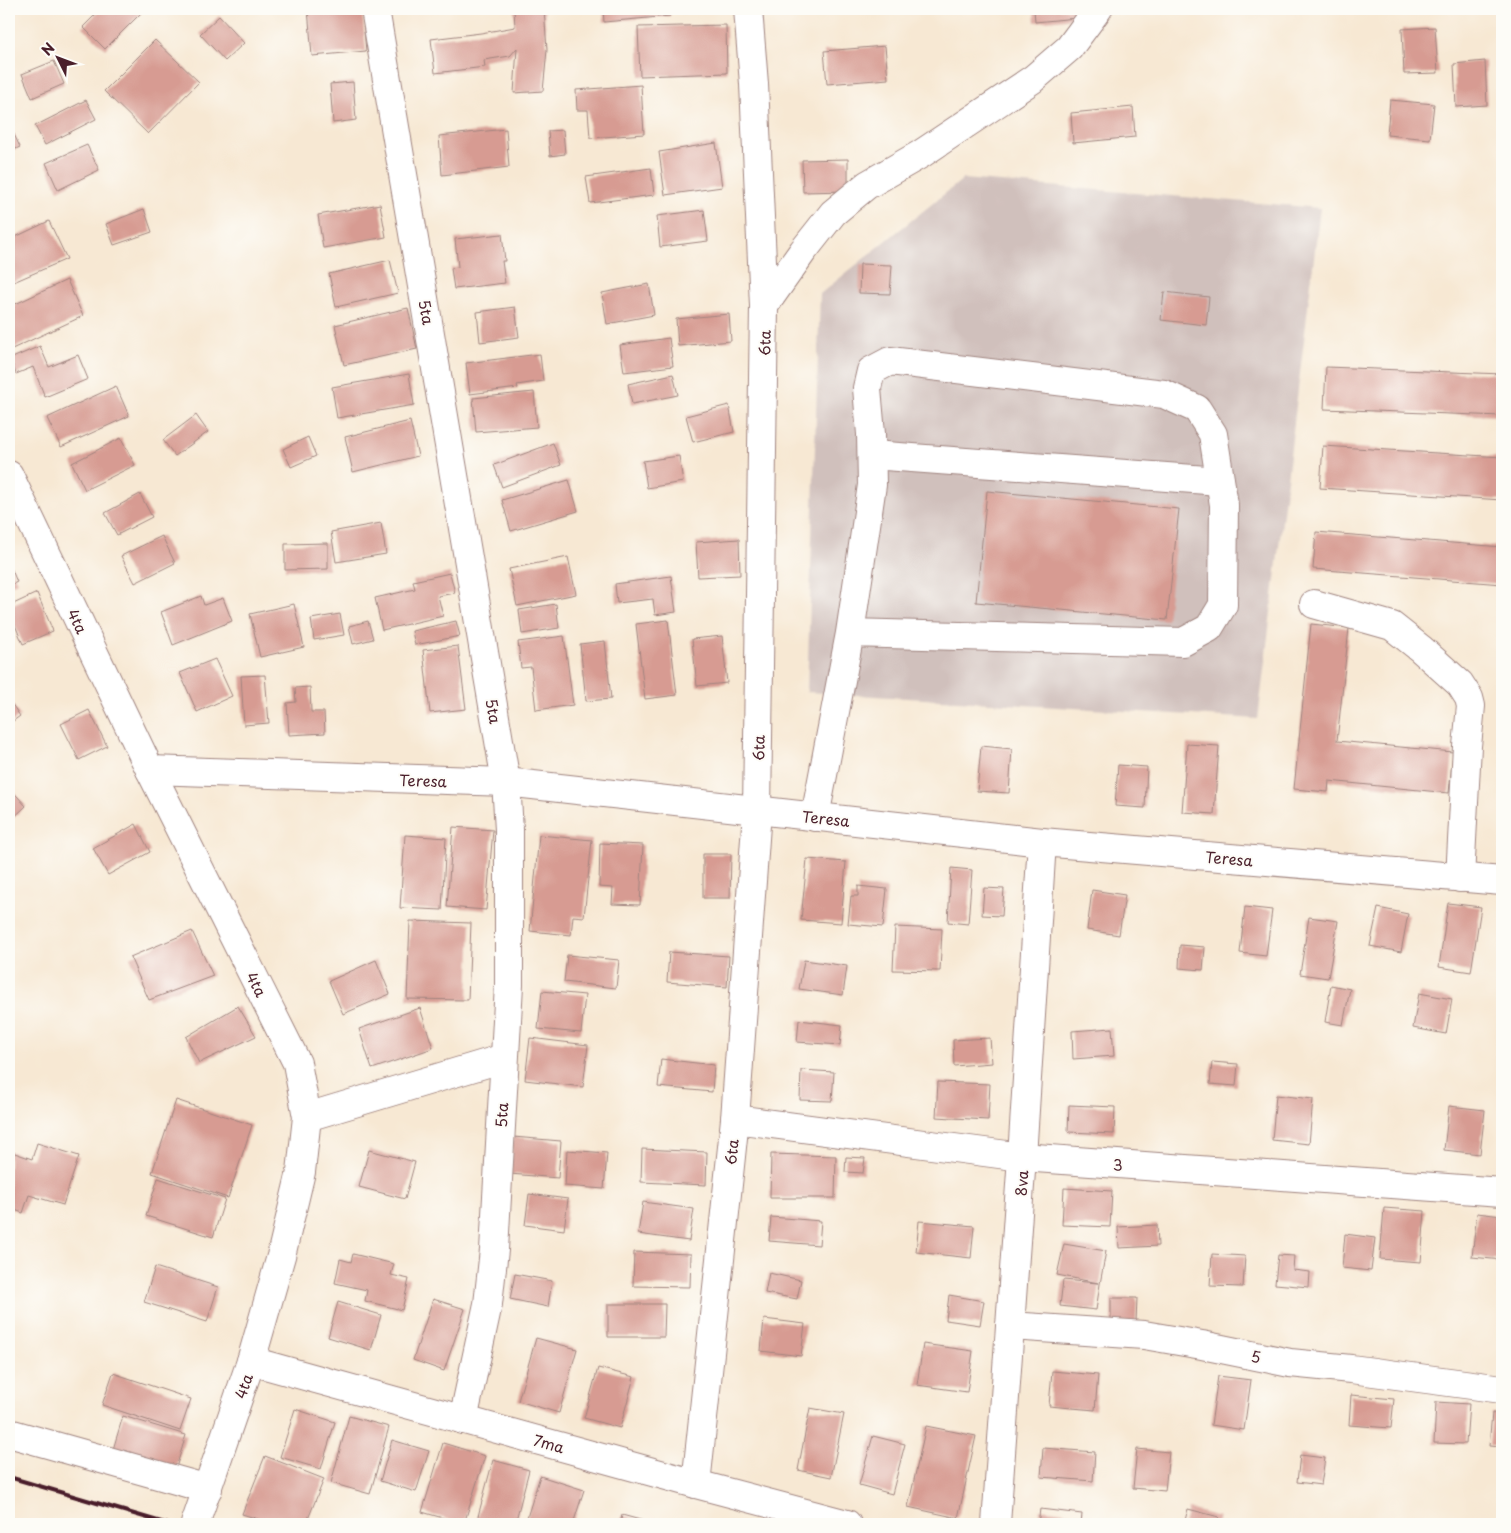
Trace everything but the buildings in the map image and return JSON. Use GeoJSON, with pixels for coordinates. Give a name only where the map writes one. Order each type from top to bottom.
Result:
{"type":"FeatureCollection","features":[{"type":"Feature","properties":{"kind":"street","name":"5ta"},"geometry":{"type":"LineString","coordinates":[[375,9],[506,782],[509,830],[509,984],[494,1250],[488,1304],[464,1420]]}},
{"type":"Feature","properties":{"kind":"street","name":"6ta"},"geometry":{"type":"LineString","coordinates":[[696,1484],[735,1119],[757,810],[764,306],[754,84],[748,9]]}},
{"type":"Feature","properties":{"kind":"street"},"geometry":{"type":"LineString","coordinates":[[764,306],[803,250],[832,213],[867,185],[921,154],[1033,79],[1069,48],[1098,9]]}},
{"type":"Feature","properties":{"kind":"street"},"geometry":{"type":"LineString","coordinates":[[815,817],[850,633],[872,485],[872,434],[867,388],[871,370],[890,361],[1164,394],[1197,409],[1213,434],[1224,505],[1223,604],[1209,628],[1183,642],[850,633]]}},
{"type":"Feature","properties":{"kind":"street"},"geometry":{"type":"LineString","coordinates":[[872,455],[1220,481]]}},
{"type":"Feature","properties":{"kind":"street","name":"4ta"},"geometry":{"type":"LineString","coordinates":[[9,475],[150,770],[297,1064],[307,1117],[301,1172],[281,1256],[251,1360],[195,1524]]}},
{"type":"Feature","properties":{"kind":"street"},"geometry":{"type":"LineString","coordinates":[[1314,604],[1392,626],[1460,684],[1469,698],[1471,706],[1460,878]]}},
{"type":"Feature","properties":{"kind":"street","name":"Teresa"},"geometry":{"type":"LineString","coordinates":[[150,770],[506,782],[1042,842],[1502,881]]}},
{"type":"Feature","properties":{"kind":"street","name":"8va"},"geometry":{"type":"LineString","coordinates":[[996,1524],[1042,842]]}},
{"type":"Feature","properties":{"kind":"street"},"geometry":{"type":"LineString","coordinates":[[307,1117],[504,1058]]}},
{"type":"Feature","properties":{"kind":"street","name":"3"},"geometry":{"type":"LineString","coordinates":[[735,1119],[1022,1157],[1502,1192]]}},
{"type":"Feature","properties":{"kind":"street","name":"5"},"geometry":{"type":"LineString","coordinates":[[1010,1326],[1144,1335],[1202,1344],[1290,1363],[1502,1389]]}},
{"type":"Feature","properties":{"kind":"street","name":"7ma"},"geometry":{"type":"LineString","coordinates":[[251,1360],[847,1524]]}},
{"type":"Feature","properties":{"kind":"street"},"geometry":{"type":"LineString","coordinates":[[9,1433],[208,1489]]}},
{"type":"Feature","properties":{"kind":"shaded area"},"geometry":{"type":"Polygon","coordinates":[[[963,179],[1320,208],[1258,719],[807,692],[820,294],[963,179]]]}},
{"type":"Feature","properties":{"kind":"railway"},"geometry":{"type":"LineString","coordinates":[[9,1477],[168,1524]]}}]}
